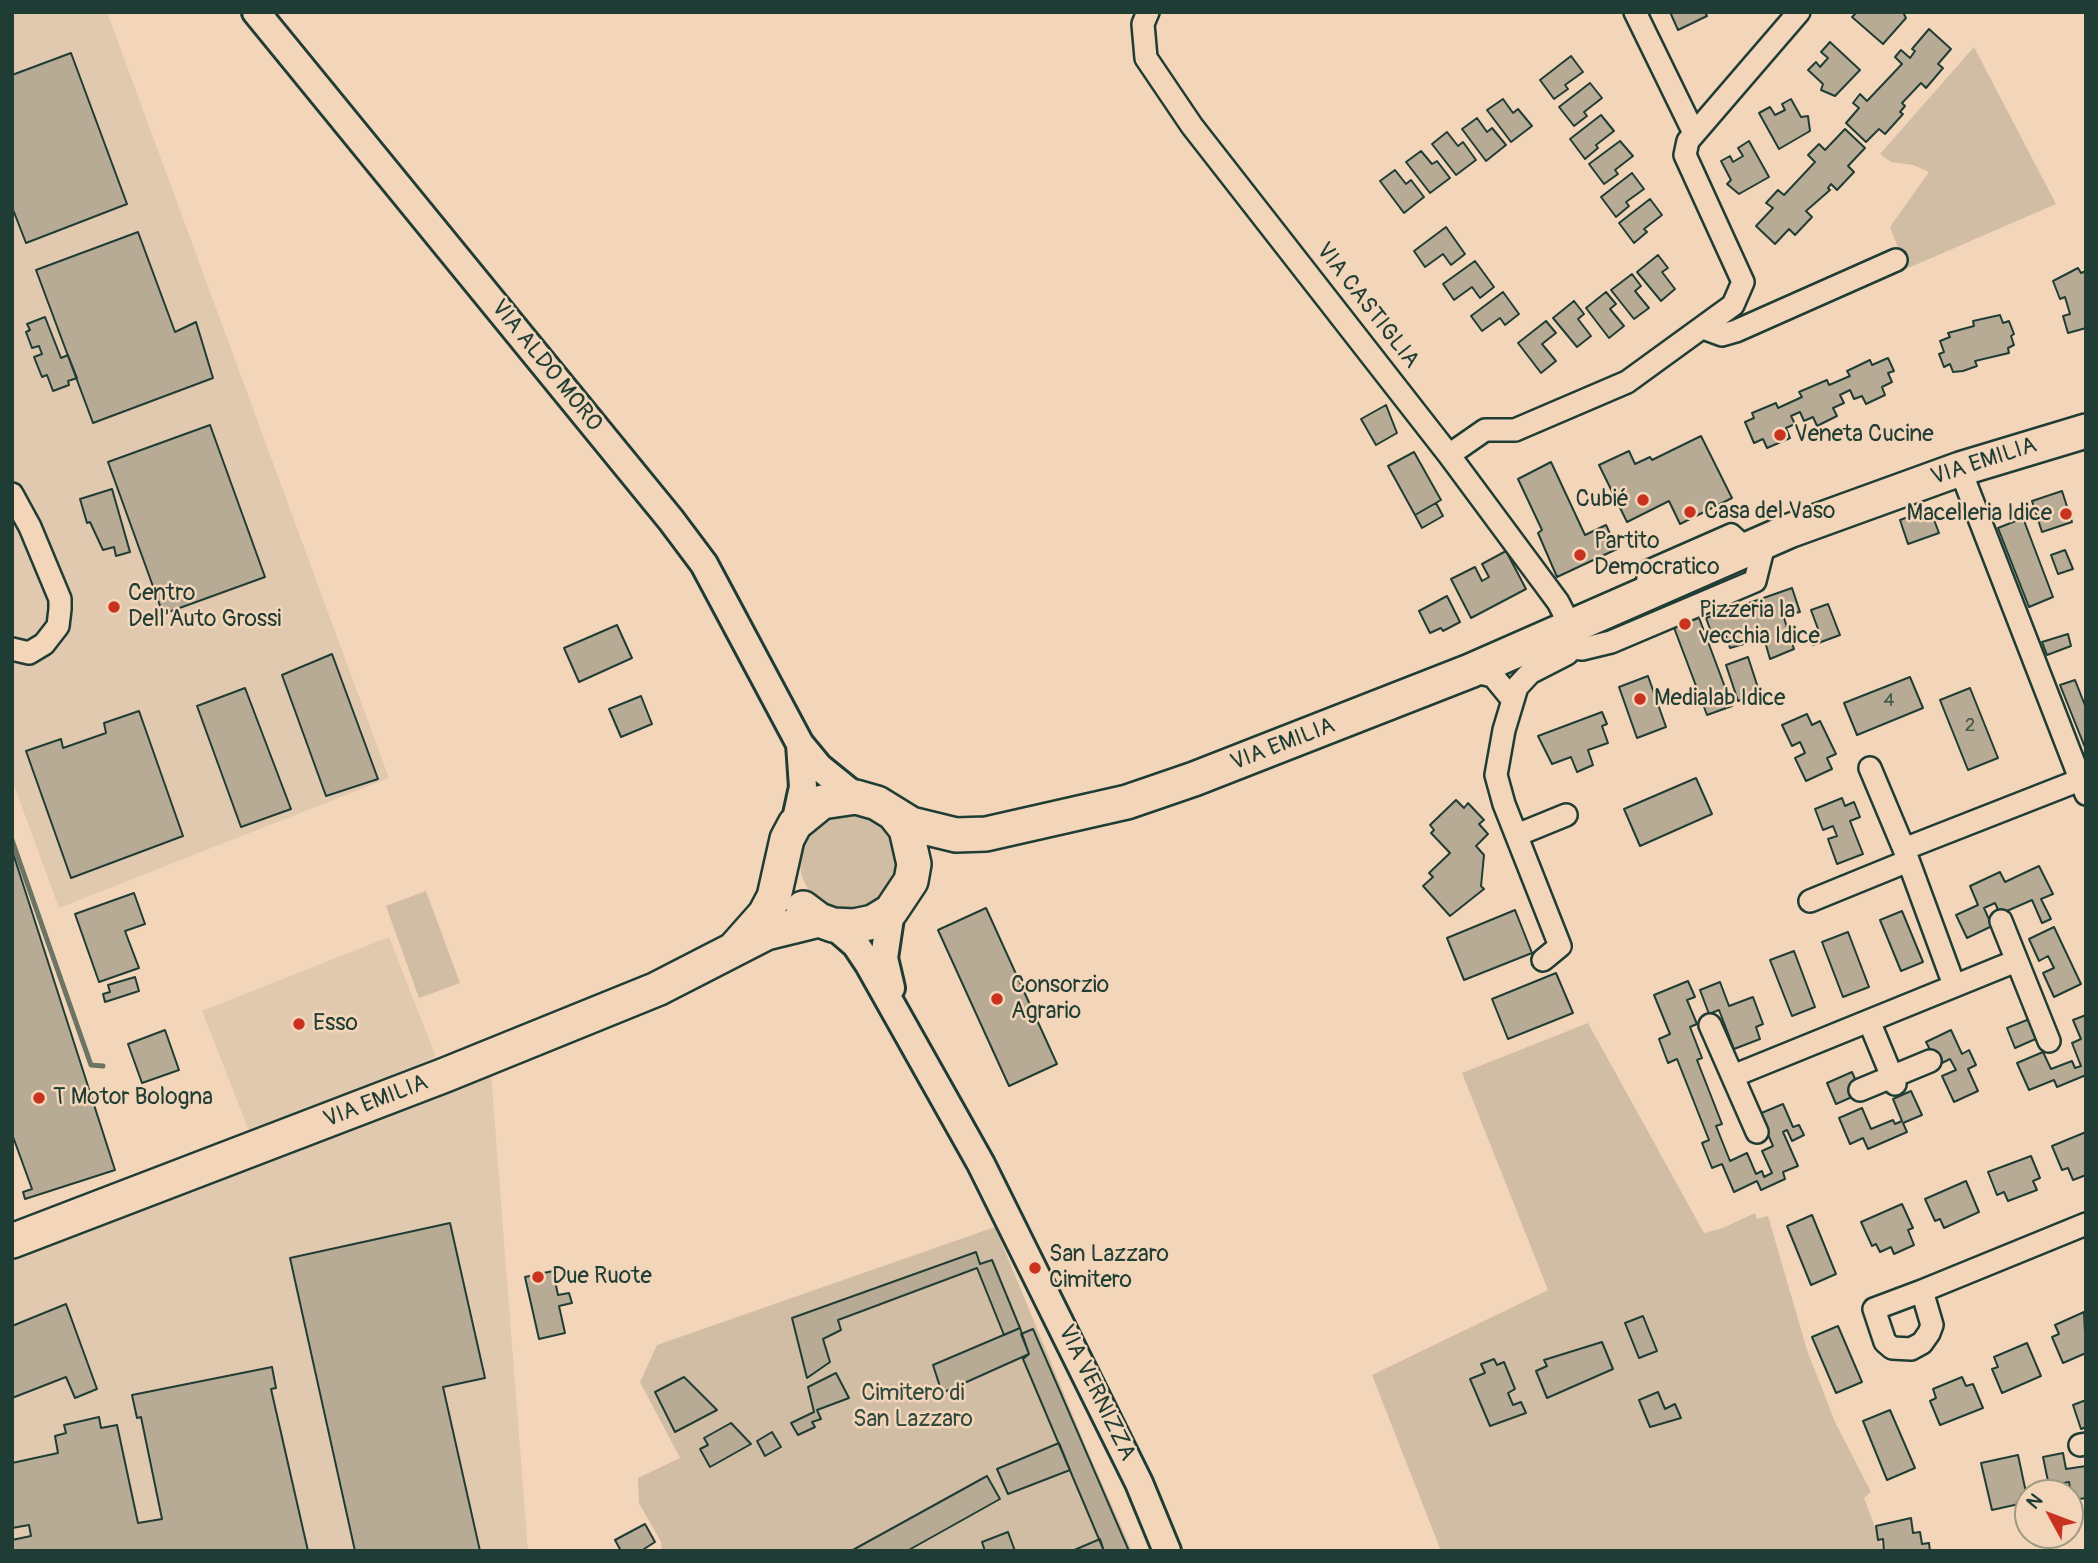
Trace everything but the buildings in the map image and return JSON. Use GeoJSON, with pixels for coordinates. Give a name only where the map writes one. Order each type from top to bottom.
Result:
{"type":"FeatureCollection","features":[{"type":"Feature","properties":{"kind":"main road","name":"VIA EMILIA"},"geometry":{"type":"LineString","coordinates":[[856,797],[877,803],[895,815],[936,831],[956,835],[986,834],[1127,802],[1207,774],[1470,671],[1571,638],[1646,593],[1756,545],[1960,469],[2086,431]]}},
{"type":"Feature","properties":{"kind":"main road"},"geometry":{"type":"LineString","coordinates":[[795,824],[822,802],[856,797]]}},
{"type":"Feature","properties":{"kind":"main road"},"geometry":{"type":"LineString","coordinates":[[895,815],[912,846],[911,881]]}},
{"type":"Feature","properties":{"kind":"main road","name":"VIA EMILIA"},"geometry":{"type":"LineString","coordinates":[[734,949],[765,914],[779,882],[784,855],[795,824]]}},
{"type":"Feature","properties":{"kind":"main road","name":"VIA EMILIA"},"geometry":{"type":"LineString","coordinates":[[12,1241],[445,1075],[657,989],[734,949],[784,927],[826,922],[853,926],[873,922],[891,911],[903,898],[911,881],[943,854],[986,834]]}},
{"type":"Feature","properties":{"kind":"main road"},"geometry":{"type":"LineString","coordinates":[[784,855],[784,871],[796,900],[826,922]]}},
{"type":"Feature","properties":{"kind":"street","name":"VIA ALDO MORO"},"geometry":{"type":"LineString","coordinates":[[256,12],[467,268],[704,564],[800,744],[819,767],[856,797]]}},
{"type":"Feature","properties":{"kind":"street","name":"VIA CASTIGLIA"},"geometry":{"type":"LineString","coordinates":[[1148,12],[1143,24],[1146,58],[1192,126],[1449,455],[1558,602],[1571,638]]}},
{"type":"Feature","properties":{"kind":"street"},"geometry":{"type":"LineString","coordinates":[[1635,12],[1695,133]]}},
{"type":"Feature","properties":{"kind":"street"},"geometry":{"type":"LineString","coordinates":[[1449,455],[1485,430],[1515,430],[1627,382],[1733,305],[1743,282],[1688,167],[1685,155],[1688,141],[1799,12]]}},
{"type":"Feature","properties":{"kind":"street"},"geometry":{"type":"LineString","coordinates":[[1703,328],[1722,335],[1736,331],[1896,260]]}},
{"type":"Feature","properties":{"kind":"street"},"geometry":{"type":"LineString","coordinates":[[1810,901],[1906,855],[2083,787],[1960,469]]}},
{"type":"Feature","properties":{"kind":"street"},"geometry":{"type":"LineString","coordinates":[[12,494],[30,527],[60,598],[60,608],[58,626],[44,644],[29,653],[12,649]]}},
{"type":"Feature","properties":{"kind":"street","name":"VIA EMILIA"},"geometry":{"type":"LineString","coordinates":[[1543,960],[1560,947],[1496,775],[1512,699],[1523,678],[1562,659],[1571,638],[1597,647],[1755,581],[1756,545]]}},
{"type":"Feature","properties":{"kind":"street"},"geometry":{"type":"LineString","coordinates":[[1470,671],[1493,676],[1512,699]]}},
{"type":"Feature","properties":{"kind":"street","name":"VIA ALDO MORO"},"geometry":{"type":"LineString","coordinates":[[795,824],[803,787],[800,744]]}},
{"type":"Feature","properties":{"kind":"street"},"geometry":{"type":"LineString","coordinates":[[1870,768],[1906,855],[1954,985]]}},
{"type":"Feature","properties":{"kind":"street"},"geometry":{"type":"LineString","coordinates":[[1517,835],[1566,815]]}},
{"type":"Feature","properties":{"kind":"street","name":"VIA VERNIZZA"},"geometry":{"type":"LineString","coordinates":[[891,911],[884,958],[898,1016]]}},
{"type":"Feature","properties":{"kind":"street"},"geometry":{"type":"LineString","coordinates":[[2001,921],[2049,1041]]}},
{"type":"Feature","properties":{"kind":"street","name":"VIA VERNIZZA"},"geometry":{"type":"LineString","coordinates":[[826,922],[856,945],[898,1016],[1035,1268],[1139,1483],[1167,1551]]}},
{"type":"Feature","properties":{"kind":"street"},"geometry":{"type":"LineString","coordinates":[[1733,1076],[2016,961]]}},
{"type":"Feature","properties":{"kind":"street"},"geometry":{"type":"LineString","coordinates":[[1868,1021],[1894,1080]]}},
{"type":"Feature","properties":{"kind":"street"},"geometry":{"type":"LineString","coordinates":[[1710,1026],[1757,1132]]}},
{"type":"Feature","properties":{"kind":"street"},"geometry":{"type":"LineString","coordinates":[[1860,1090],[1894,1080],[1930,1061]]}},
{"type":"Feature","properties":{"kind":"street"},"geometry":{"type":"LineString","coordinates":[[1923,1291],[2086,1224]]}},
{"type":"Feature","properties":{"kind":"shaded area"},"geometry":{"type":"Polygon","coordinates":[[[12,12],[107,12],[389,778],[59,908],[12,780],[12,12]]]}},
{"type":"Feature","properties":{"kind":"shaded area"},"geometry":{"type":"Polygon","coordinates":[[[389,937],[436,1057],[249,1131],[202,1011],[389,937]]]}},
{"type":"Feature","properties":{"kind":"shaded area"},"geometry":{"type":"Polygon","coordinates":[[[491,1073],[528,1551],[12,1551],[12,1260],[491,1073]]]}},
{"type":"Feature","properties":{"kind":"green space"},"geometry":{"type":"Polygon","coordinates":[[[1974,47],[2056,204],[1906,269],[1890,227],[1929,172],[1913,165],[1891,162],[1880,154],[1974,47]]]}},
{"type":"Feature","properties":{"kind":"green space"},"geometry":{"type":"Polygon","coordinates":[[[848,814],[866,817],[882,828],[893,844],[896,862],[893,880],[882,896],[866,907],[848,910],[830,907],[814,896],[803,880],[800,862],[803,844],[814,828],[830,817],[848,814]]]}},
{"type":"Feature","properties":{"kind":"green space"},"geometry":{"type":"Polygon","coordinates":[[[426,891],[460,983],[419,998],[386,906],[426,891]]]}},
{"type":"Feature","properties":{"kind":"green space"},"geometry":{"type":"Polygon","coordinates":[[[1588,1023],[1704,1233],[1723,1228],[1755,1213],[1757,1219],[1768,1216],[1807,1350],[1835,1422],[1871,1492],[1864,1498],[1884,1551],[1441,1551],[1372,1375],[1548,1290],[1462,1073],[1588,1023]]]}},
{"type":"Feature","properties":{"kind":"green space","name":"Cimitero di San Lazzaro"},"geometry":{"type":"Polygon","coordinates":[[[995,1227],[1132,1551],[662,1551],[661,1542],[639,1503],[638,1478],[680,1458],[640,1382],[657,1345],[995,1227]]]}},
{"type":"Feature","properties":{"kind":"waterway"},"geometry":{"type":"LineString","coordinates":[[12,840],[91,1065],[103,1066]]}},
{"type":"Feature","properties":{"kind":"place","name":"Veneta Cucine"},"geometry":{"type":"Point","coordinates":[1780,435]}},
{"type":"Feature","properties":{"kind":"place","name":"Cubié"},"geometry":{"type":"Point","coordinates":[1643,500]}},
{"type":"Feature","properties":{"kind":"place","name":"Casa del Vaso"},"geometry":{"type":"Point","coordinates":[1690,512]}},
{"type":"Feature","properties":{"kind":"place","name":"Macelleria Idice"},"geometry":{"type":"Point","coordinates":[2066,514]}},
{"type":"Feature","properties":{"kind":"place","name":"Partito Democratico"},"geometry":{"type":"Point","coordinates":[1580,555]}},
{"type":"Feature","properties":{"kind":"place","name":"Centro Dell'Auto Grossi"},"geometry":{"type":"Point","coordinates":[114,607]}},
{"type":"Feature","properties":{"kind":"place","name":"Pizzeria la vecchia Idice"},"geometry":{"type":"Point","coordinates":[1685,624]}},
{"type":"Feature","properties":{"kind":"place","name":"Medialab Idice"},"geometry":{"type":"Point","coordinates":[1640,699]}},
{"type":"Feature","properties":{"kind":"place","name":"Consorzio Agrario"},"geometry":{"type":"Point","coordinates":[997,999]}},
{"type":"Feature","properties":{"kind":"place","name":"Esso"},"geometry":{"type":"Point","coordinates":[299,1024]}},
{"type":"Feature","properties":{"kind":"place","name":"T Motor Bologna"},"geometry":{"type":"Point","coordinates":[39,1098]}},
{"type":"Feature","properties":{"kind":"place","name":"San Lazzaro Cimitero"},"geometry":{"type":"Point","coordinates":[1035,1268]}},
{"type":"Feature","properties":{"kind":"place","name":"Due Ruote"},"geometry":{"type":"Point","coordinates":[538,1277]}}]}
